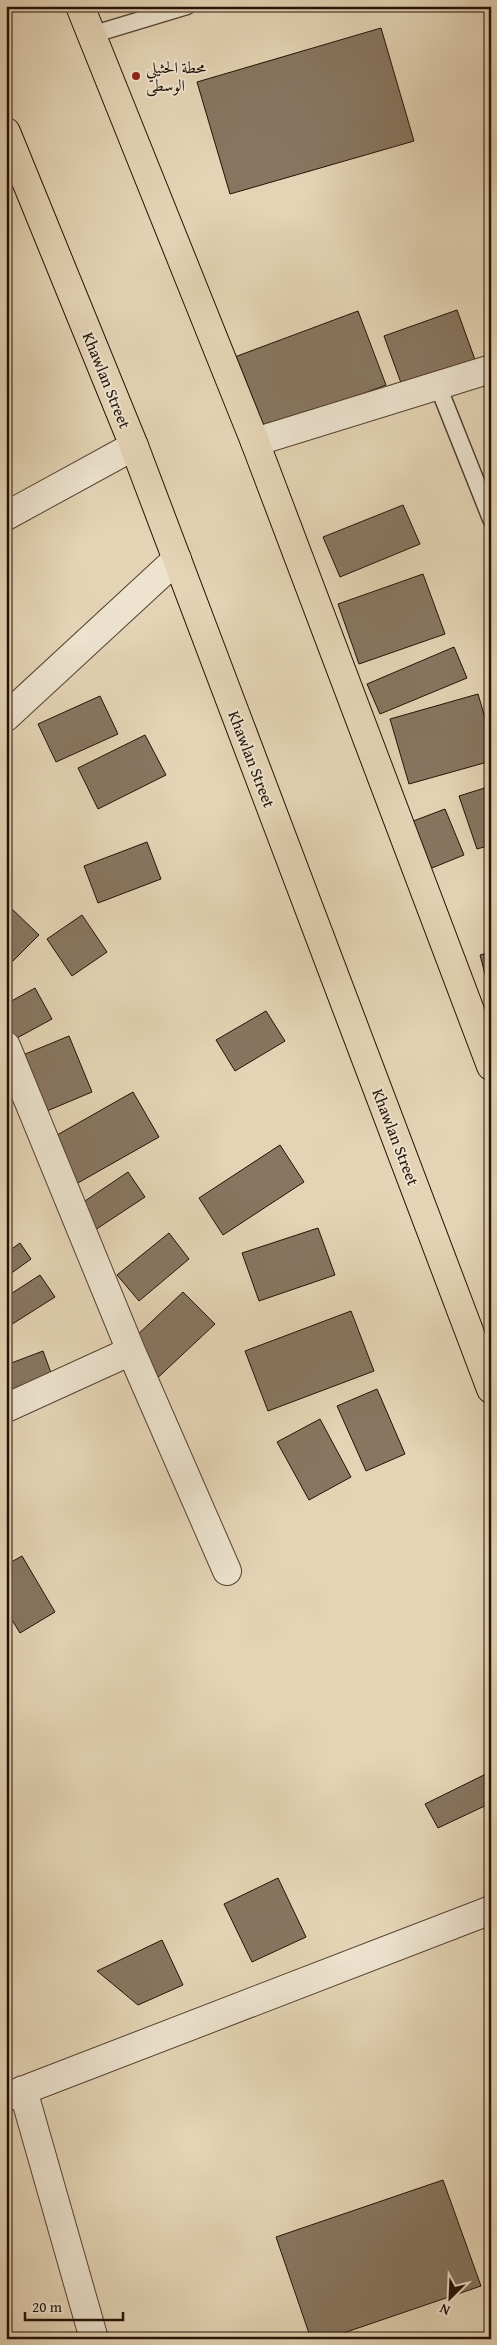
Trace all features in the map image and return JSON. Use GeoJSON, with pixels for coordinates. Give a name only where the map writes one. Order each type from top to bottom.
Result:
{"type":"FeatureCollection","features":[{"type":"Feature","properties":{"kind":"main road"},"geometry":{"type":"LineString","coordinates":[[81,7],[255,442],[491,1066]]}},
{"type":"Feature","properties":{"kind":"main road","name":"Khawlan Street"},"geometry":{"type":"LineString","coordinates":[[6,132],[134,446],[491,1389]]}},
{"type":"Feature","properties":{"kind":"street"},"geometry":{"type":"LineString","coordinates":[[255,442],[491,369]]}},
{"type":"Feature","properties":{"kind":"street"},"geometry":{"type":"LineString","coordinates":[[6,516],[134,446]]}},
{"type":"Feature","properties":{"kind":"street"},"geometry":{"type":"LineString","coordinates":[[6,717],[177,559]]}},
{"type":"Feature","properties":{"kind":"street"},"geometry":{"type":"LineString","coordinates":[[6,1046],[130,1351],[227,1571]]}},
{"type":"Feature","properties":{"kind":"street"},"geometry":{"type":"LineString","coordinates":[[6,1408],[130,1351]]}},
{"type":"Feature","properties":{"kind":"street"},"geometry":{"type":"LineString","coordinates":[[94,2339],[15,2094],[491,1910]]}},
{"type":"Feature","properties":{"kind":"lane"},"geometry":{"type":"LineString","coordinates":[[91,35],[187,6]]}},
{"type":"Feature","properties":{"kind":"lane"},"geometry":{"type":"LineString","coordinates":[[438,386],[491,519]]}},
{"type":"Feature","properties":{"kind":"building"},"geometry":{"type":"Polygon","coordinates":[[[381,28],[414,141],[230,194],[197,82],[381,28]]]}},
{"type":"Feature","properties":{"kind":"building"},"geometry":{"type":"Polygon","coordinates":[[[457,310],[478,368],[405,394],[384,336],[457,310]]]}},
{"type":"Feature","properties":{"kind":"building"},"geometry":{"type":"Polygon","coordinates":[[[358,311],[386,385],[260,432],[232,358],[358,311]]]}},
{"type":"Feature","properties":{"kind":"building"},"geometry":{"type":"Polygon","coordinates":[[[403,505],[420,544],[340,577],[323,537],[403,505]]]}},
{"type":"Feature","properties":{"kind":"building"},"geometry":{"type":"Polygon","coordinates":[[[423,574],[445,634],[359,664],[338,604],[423,574]]]}},
{"type":"Feature","properties":{"kind":"building"},"geometry":{"type":"Polygon","coordinates":[[[454,647],[467,678],[380,714],[367,684],[454,647]]]}},
{"type":"Feature","properties":{"kind":"building"},"geometry":{"type":"Polygon","coordinates":[[[478,694],[491,738],[491,761],[409,784],[390,719],[478,694]]]}},
{"type":"Feature","properties":{"kind":"building"},"geometry":{"type":"Polygon","coordinates":[[[100,696],[118,734],[56,762],[38,724],[100,696]]]}},
{"type":"Feature","properties":{"kind":"building"},"geometry":{"type":"Polygon","coordinates":[[[145,735],[166,775],[98,809],[78,768],[145,735]]]}},
{"type":"Feature","properties":{"kind":"building"},"geometry":{"type":"Polygon","coordinates":[[[491,786],[491,845],[477,849],[459,796],[491,786]]]}},
{"type":"Feature","properties":{"kind":"building"},"geometry":{"type":"Polygon","coordinates":[[[445,809],[464,855],[427,870],[408,823],[445,809]]]}},
{"type":"Feature","properties":{"kind":"building"},"geometry":{"type":"Polygon","coordinates":[[[147,842],[161,879],[98,903],[84,866],[147,842]]]}},
{"type":"Feature","properties":{"kind":"building"},"geometry":{"type":"Polygon","coordinates":[[[11,908],[39,935],[6,968],[6,913],[11,908]]]}},
{"type":"Feature","properties":{"kind":"building"},"geometry":{"type":"Polygon","coordinates":[[[82,915],[107,952],[72,976],[47,939],[82,915]]]}},
{"type":"Feature","properties":{"kind":"building"},"geometry":{"type":"Polygon","coordinates":[[[491,952],[491,976],[486,978],[480,955],[491,952]]]}},
{"type":"Feature","properties":{"kind":"building"},"geometry":{"type":"Polygon","coordinates":[[[35,988],[52,1019],[6,1044],[6,1004],[35,988]]]}},
{"type":"Feature","properties":{"kind":"building"},"geometry":{"type":"Polygon","coordinates":[[[266,1011],[285,1041],[235,1071],[216,1040],[266,1011]]]}},
{"type":"Feature","properties":{"kind":"building"},"geometry":{"type":"Polygon","coordinates":[[[69,1036],[92,1092],[28,1119],[6,1062],[69,1036]]]}},
{"type":"Feature","properties":{"kind":"building"},"geometry":{"type":"Polygon","coordinates":[[[133,1092],[159,1137],[69,1188],[43,1143],[133,1092]]]}},
{"type":"Feature","properties":{"kind":"building"},"geometry":{"type":"Polygon","coordinates":[[[280,1145],[304,1182],[223,1235],[199,1198],[280,1145]]]}},
{"type":"Feature","properties":{"kind":"building"},"geometry":{"type":"Polygon","coordinates":[[[128,1172],[145,1197],[92,1232],[76,1207],[128,1172]]]}},
{"type":"Feature","properties":{"kind":"building"},"geometry":{"type":"Polygon","coordinates":[[[318,1228],[335,1275],[259,1301],[242,1253],[318,1228]]]}},
{"type":"Feature","properties":{"kind":"building"},"geometry":{"type":"Polygon","coordinates":[[[169,1233],[189,1259],[139,1301],[117,1275],[169,1233]]]}},
{"type":"Feature","properties":{"kind":"building"},"geometry":{"type":"Polygon","coordinates":[[[20,1243],[31,1259],[6,1277],[6,1253],[20,1243]]]}},
{"type":"Feature","properties":{"kind":"building"},"geometry":{"type":"Polygon","coordinates":[[[40,1275],[55,1297],[6,1328],[6,1297],[40,1275]]]}},
{"type":"Feature","properties":{"kind":"building"},"geometry":{"type":"Polygon","coordinates":[[[183,1292],[215,1324],[150,1385],[119,1352],[183,1292]]]}},
{"type":"Feature","properties":{"kind":"building"},"geometry":{"type":"Polygon","coordinates":[[[351,1311],[374,1371],[268,1411],[245,1351],[351,1311]]]}},
{"type":"Feature","properties":{"kind":"building"},"geometry":{"type":"Polygon","coordinates":[[[43,1351],[58,1392],[6,1412],[6,1365],[43,1351]]]}},
{"type":"Feature","properties":{"kind":"building"},"geometry":{"type":"Polygon","coordinates":[[[377,1389],[405,1454],[366,1471],[337,1406],[377,1389]]]}},
{"type":"Feature","properties":{"kind":"building"},"geometry":{"type":"Polygon","coordinates":[[[320,1419],[351,1477],[309,1500],[277,1442],[320,1419]]]}},
{"type":"Feature","properties":{"kind":"building"},"geometry":{"type":"Polygon","coordinates":[[[22,1556],[55,1612],[20,1633],[6,1610],[6,1565],[22,1556]]]}},
{"type":"Feature","properties":{"kind":"building"},"geometry":{"type":"Polygon","coordinates":[[[486,1774],[491,1784],[491,1803],[438,1828],[425,1804],[486,1774]]]}},
{"type":"Feature","properties":{"kind":"building"},"geometry":{"type":"Polygon","coordinates":[[[278,1878],[306,1937],[252,1962],[224,1904],[278,1878]]]}},
{"type":"Feature","properties":{"kind":"building"},"geometry":{"type":"Polygon","coordinates":[[[162,1940],[183,1985],[138,2005],[97,1971],[162,1940]]]}},
{"type":"Feature","properties":{"kind":"building"},"geometry":{"type":"Polygon","coordinates":[[[443,2180],[481,2286],[326,2339],[311,2339],[276,2237],[443,2180]]]}},
{"type":"Feature","properties":{"kind":"place","name":"محطة الحثيلي الوسطى"},"geometry":{"type":"Point","coordinates":[136,76]}}]}
